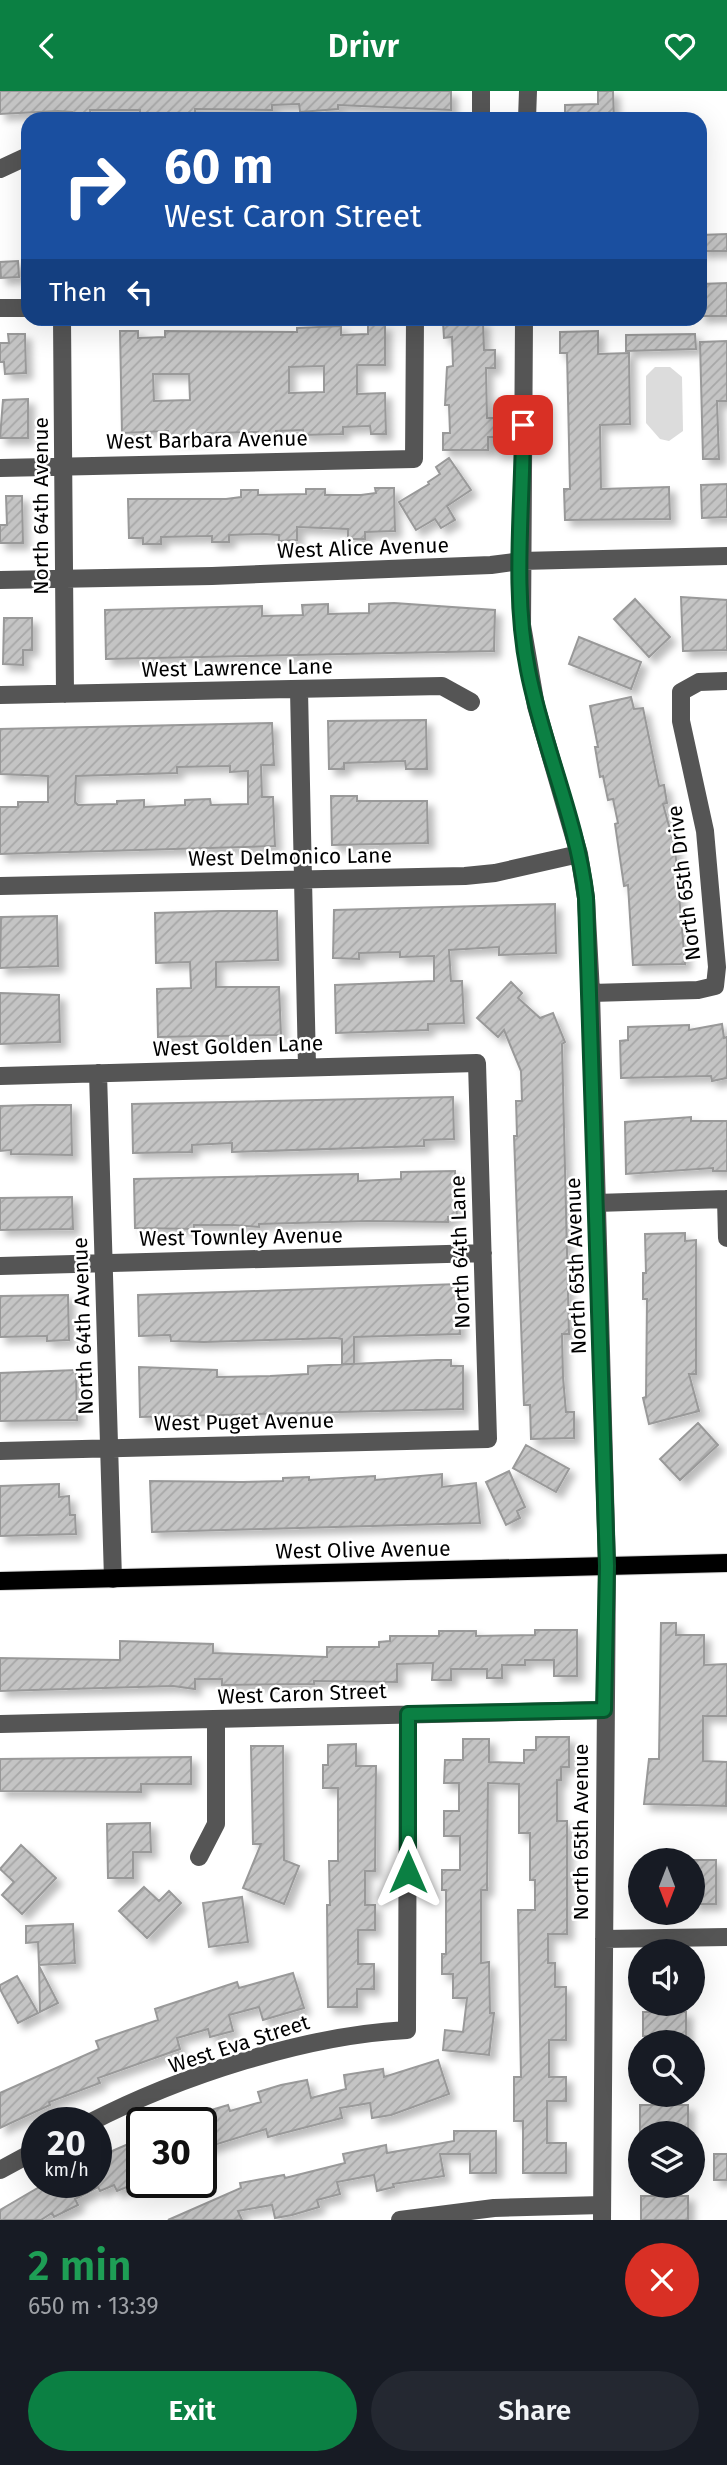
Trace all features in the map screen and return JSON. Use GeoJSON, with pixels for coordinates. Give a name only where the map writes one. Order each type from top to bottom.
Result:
{"type":"FeatureCollection","features":[{"type":"Feature","properties":{"kind":"main road","name":"West Olive Avenue"},"geometry":{"type":"LineString","coordinates":[[0,1581],[727,1563]]}},
{"type":"Feature","properties":{"kind":"street"},"geometry":{"type":"LineString","coordinates":[[481,91],[481,112]]}},
{"type":"Feature","properties":{"kind":"street"},"geometry":{"type":"LineString","coordinates":[[527,112],[528,91]]}},
{"type":"Feature","properties":{"kind":"street"},"geometry":{"type":"LineString","coordinates":[[0,169],[21,159]]}},
{"type":"Feature","properties":{"kind":"street"},"geometry":{"type":"LineString","coordinates":[[0,308],[21,308]]}},
{"type":"Feature","properties":{"kind":"street","name":"North 64th Avenue"},"geometry":{"type":"LineString","coordinates":[[62,326],[65,694]]}},
{"type":"Feature","properties":{"kind":"street","name":"West Barbara Avenue"},"geometry":{"type":"LineString","coordinates":[[0,468],[414,459],[415,326]]}},
{"type":"Feature","properties":{"kind":"street","name":"North 65th Avenue"},"geometry":{"type":"LineString","coordinates":[[524,326],[522,625],[528,670],[579,854],[586,898],[591,993],[607,1566],[602,2213]]}},
{"type":"Feature","properties":{"kind":"street","name":"West Alice Avenue"},"geometry":{"type":"LineString","coordinates":[[0,580],[226,576],[491,565],[521,561],[727,556]]}},
{"type":"Feature","properties":{"kind":"street","name":"North 65th Drive"},"geometry":{"type":"LineString","coordinates":[[591,993],[698,990],[715,986],[717,967],[705,831],[681,721],[681,692],[699,682],[727,681]]}},
{"type":"Feature","properties":{"kind":"street","name":"West Lawrence Lane"},"geometry":{"type":"LineString","coordinates":[[0,695],[442,686],[471,702]]}},
{"type":"Feature","properties":{"kind":"street"},"geometry":{"type":"LineString","coordinates":[[299,690],[307,1067]]}},
{"type":"Feature","properties":{"kind":"street","name":"West Delmonico Lane"},"geometry":{"type":"LineString","coordinates":[[0,886],[465,876],[495,873],[579,854]]}},
{"type":"Feature","properties":{"kind":"street","name":"West Golden Lane"},"geometry":{"type":"LineString","coordinates":[[0,1076],[477,1063]]}},
{"type":"Feature","properties":{"kind":"street","name":"North 64th Lane"},"geometry":{"type":"LineString","coordinates":[[477,1063],[488,1439]]}},
{"type":"Feature","properties":{"kind":"street","name":"North 64th Avenue"},"geometry":{"type":"LineString","coordinates":[[98,1073],[113,1579]]}},
{"type":"Feature","properties":{"kind":"street"},"geometry":{"type":"LineString","coordinates":[[596,1203],[726,1199],[727,1238]]}},
{"type":"Feature","properties":{"kind":"street","name":"West Townley Avenue"},"geometry":{"type":"LineString","coordinates":[[0,1266],[482,1253]]}},
{"type":"Feature","properties":{"kind":"street","name":"West Puget Avenue"},"geometry":{"type":"LineString","coordinates":[[0,1451],[488,1439]]}},
{"type":"Feature","properties":{"kind":"street","name":"West Caron Street"},"geometry":{"type":"LineString","coordinates":[[0,1724],[604,1710]]}},
{"type":"Feature","properties":{"kind":"street","name":"West Eva Street"},"geometry":{"type":"LineString","coordinates":[[112,2114],[209,2074],[279,2052],[366,2032],[407,2030],[408,1714]]}},
{"type":"Feature","properties":{"kind":"street"},"geometry":{"type":"LineString","coordinates":[[200,1857],[216,1823],[216,1719]]}},
{"type":"Feature","properties":{"kind":"street"},"geometry":{"type":"LineString","coordinates":[[604,1939],[727,1937]]}},
{"type":"Feature","properties":{"kind":"street"},"geometry":{"type":"LineString","coordinates":[[0,2170],[21,2159]]}},
{"type":"Feature","properties":{"kind":"street"},"geometry":{"type":"LineString","coordinates":[[400,2220],[494,2208],[602,2213]]}},
{"type":"Feature","properties":{"kind":"shaded area"},"geometry":{"type":"Polygon","coordinates":[[[655,367],[670,367],[682,377],[683,431],[669,441],[660,439],[646,423],[646,376],[655,367]]]}},
{"type":"Feature","properties":{"kind":"building"},"geometry":{"type":"Polygon","coordinates":[[[0,91],[451,91],[451,110],[338,105],[338,109],[300,112],[299,104],[272,105],[272,110],[90,110],[0,114],[0,91]]]}},
{"type":"Feature","properties":{"kind":"building"},"geometry":{"type":"Polygon","coordinates":[[[598,91],[613,91],[614,112],[565,112],[565,105],[598,104],[598,91]]]}},
{"type":"Feature","properties":{"kind":"building"},"geometry":{"type":"Polygon","coordinates":[[[727,234],[727,251],[707,251],[707,235],[727,234]]]}},
{"type":"Feature","properties":{"kind":"building"},"geometry":{"type":"Polygon","coordinates":[[[18,261],[19,277],[1,278],[0,262],[18,261]]]}},
{"type":"Feature","properties":{"kind":"building"},"geometry":{"type":"Polygon","coordinates":[[[727,283],[727,316],[707,316],[707,284],[727,283]]]}},
{"type":"Feature","properties":{"kind":"building"},"geometry":{"type":"Polygon","coordinates":[[[341,326],[341,335],[368,334],[368,326],[385,326],[385,365],[357,365],[357,394],[385,393],[386,434],[371,434],[370,426],[343,427],[343,434],[303,435],[303,430],[276,431],[276,435],[258,435],[258,432],[208,433],[208,437],[184,439],[168,439],[168,431],[122,433],[120,331],[138,331],[138,338],[165,337],[165,331],[297,332],[297,328],[341,326]],[[324,366],[289,367],[289,393],[324,392],[324,366]],[[153,374],[154,401],[190,400],[189,374],[153,374]]]}},
{"type":"Feature","properties":{"kind":"building"},"geometry":{"type":"Polygon","coordinates":[[[443,326],[483,326],[484,350],[495,350],[495,368],[486,368],[487,418],[495,418],[494,437],[488,437],[488,450],[443,450],[443,433],[450,433],[449,405],[445,405],[447,367],[453,366],[452,337],[444,338],[443,326]]]}},
{"type":"Feature","properties":{"kind":"building"},"geometry":{"type":"Polygon","coordinates":[[[598,331],[598,354],[629,353],[630,424],[600,425],[601,489],[669,487],[670,519],[565,520],[564,489],[570,489],[567,353],[560,353],[560,332],[598,331]]]}},
{"type":"Feature","properties":{"kind":"building"},"geometry":{"type":"Polygon","coordinates":[[[8,334],[25,334],[26,373],[5,374],[4,362],[0,362],[0,343],[9,343],[8,334]]]}},
{"type":"Feature","properties":{"kind":"building"},"geometry":{"type":"Polygon","coordinates":[[[695,334],[696,349],[626,351],[626,335],[695,334]]]}},
{"type":"Feature","properties":{"kind":"building"},"geometry":{"type":"Polygon","coordinates":[[[727,341],[727,401],[717,401],[719,459],[703,459],[700,342],[727,341]]]}},
{"type":"Feature","properties":{"kind":"building"},"geometry":{"type":"Polygon","coordinates":[[[28,399],[28,438],[0,438],[3,400],[28,399]]]}},
{"type":"Feature","properties":{"kind":"building"},"geometry":{"type":"Polygon","coordinates":[[[449,458],[471,490],[447,506],[455,520],[441,528],[435,519],[416,530],[399,502],[429,484],[428,482],[440,474],[436,467],[449,458]]]}},
{"type":"Feature","properties":{"kind":"building"},"geometry":{"type":"Polygon","coordinates":[[[727,484],[727,517],[702,518],[701,485],[727,484]]]}},
{"type":"Feature","properties":{"kind":"building"},"geometry":{"type":"Polygon","coordinates":[[[375,488],[394,488],[395,531],[365,532],[365,539],[348,539],[348,529],[297,527],[297,540],[279,541],[279,535],[264,534],[229,535],[229,542],[212,542],[212,536],[161,537],[161,544],[143,544],[143,538],[129,538],[128,499],[226,499],[241,497],[241,490],[258,490],[258,495],[306,494],[306,489],[325,489],[325,495],[361,495],[376,493],[375,488]]]}},
{"type":"Feature","properties":{"kind":"building"},"geometry":{"type":"Polygon","coordinates":[[[6,496],[22,496],[23,543],[0,543],[0,525],[7,525],[6,496]]]}},
{"type":"Feature","properties":{"kind":"building"},"geometry":{"type":"Polygon","coordinates":[[[681,597],[727,600],[727,650],[683,651],[681,597]]]}},
{"type":"Feature","properties":{"kind":"building"},"geometry":{"type":"Polygon","coordinates":[[[635,599],[670,637],[649,657],[614,619],[635,599]]]}},
{"type":"Feature","properties":{"kind":"building"},"geometry":{"type":"Polygon","coordinates":[[[394,603],[495,610],[494,651],[106,659],[105,610],[262,606],[262,616],[303,615],[302,605],[328,604],[328,614],[369,613],[369,604],[394,603]]]}},
{"type":"Feature","properties":{"kind":"building"},"geometry":{"type":"Polygon","coordinates":[[[4,618],[32,618],[32,650],[23,650],[23,665],[3,664],[4,618]]]}},
{"type":"Feature","properties":{"kind":"building"},"geometry":{"type":"Polygon","coordinates":[[[579,637],[641,662],[631,689],[569,664],[579,637]]]}},
{"type":"Feature","properties":{"kind":"building"},"geometry":{"type":"Polygon","coordinates":[[[631,697],[634,709],[643,708],[659,786],[664,785],[667,803],[663,804],[675,848],[685,964],[633,965],[628,885],[624,886],[615,824],[618,823],[613,799],[608,800],[603,776],[600,777],[595,747],[598,747],[590,706],[631,697]]]}},
{"type":"Feature","properties":{"kind":"building"},"geometry":{"type":"Polygon","coordinates":[[[426,720],[427,769],[406,769],[405,761],[344,763],[344,769],[329,769],[328,721],[426,720]]]}},
{"type":"Feature","properties":{"kind":"building"},"geometry":{"type":"Polygon","coordinates":[[[272,723],[274,765],[261,765],[262,797],[273,797],[275,846],[0,854],[0,807],[18,807],[18,802],[48,802],[48,776],[0,774],[0,729],[272,723]],[[230,766],[177,767],[177,773],[76,776],[75,802],[78,805],[117,804],[117,801],[144,800],[144,807],[185,805],[185,800],[210,799],[211,805],[248,804],[248,771],[230,772],[230,766]]]}},
{"type":"Feature","properties":{"kind":"building"},"geometry":{"type":"Polygon","coordinates":[[[331,796],[357,796],[357,801],[427,801],[428,843],[332,845],[331,796]]]}},
{"type":"Feature","properties":{"kind":"building"},"geometry":{"type":"Polygon","coordinates":[[[555,904],[556,953],[499,955],[499,947],[449,950],[451,981],[462,981],[464,1023],[428,1024],[428,1030],[336,1033],[335,985],[434,981],[434,956],[400,957],[400,952],[359,953],[359,959],[333,958],[334,910],[555,904]]]}},
{"type":"Feature","properties":{"kind":"building"},"geometry":{"type":"Polygon","coordinates":[[[277,911],[278,960],[216,962],[216,987],[279,987],[281,1035],[158,1037],[157,989],[191,988],[190,962],[156,963],[155,913],[277,911]]]}},
{"type":"Feature","properties":{"kind":"building"},"geometry":{"type":"Polygon","coordinates":[[[57,916],[58,966],[0,968],[1,917],[57,916]]]}},
{"type":"Feature","properties":{"kind":"building"},"geometry":{"type":"Polygon","coordinates":[[[511,982],[522,993],[518,998],[540,1018],[553,1013],[565,1042],[562,1044],[569,1334],[562,1334],[566,1412],[574,1412],[574,1438],[531,1439],[530,1405],[524,1405],[514,1136],[517,1136],[516,1101],[522,1101],[521,1071],[504,1030],[498,1037],[477,1018],[511,982]]]}},
{"type":"Feature","properties":{"kind":"building"},"geometry":{"type":"Polygon","coordinates":[[[0,993],[59,995],[60,1042],[0,1044],[0,993]]]}},
{"type":"Feature","properties":{"kind":"building"},"geometry":{"type":"Polygon","coordinates":[[[722,1024],[724,1038],[727,1037],[727,1078],[712,1081],[711,1076],[621,1078],[620,1041],[628,1040],[628,1027],[689,1025],[689,1030],[722,1024]]]}},
{"type":"Feature","properties":{"kind":"building"},"geometry":{"type":"Polygon","coordinates":[[[453,1097],[454,1139],[424,1140],[424,1146],[232,1152],[232,1143],[192,1145],[192,1152],[133,1153],[132,1104],[453,1097]]]}},
{"type":"Feature","properties":{"kind":"building"},"geometry":{"type":"Polygon","coordinates":[[[71,1105],[72,1155],[11,1154],[11,1150],[0,1151],[0,1106],[71,1105]]]}},
{"type":"Feature","properties":{"kind":"building"},"geometry":{"type":"Polygon","coordinates":[[[691,1117],[691,1121],[727,1121],[727,1171],[713,1171],[713,1168],[626,1174],[625,1122],[691,1117]]]}},
{"type":"Feature","properties":{"kind":"building"},"geometry":{"type":"Polygon","coordinates":[[[455,1171],[457,1217],[448,1217],[448,1222],[368,1221],[259,1224],[259,1227],[194,1225],[194,1229],[135,1228],[134,1179],[358,1174],[358,1181],[401,1179],[401,1172],[455,1171]]]}},
{"type":"Feature","properties":{"kind":"building"},"geometry":{"type":"Polygon","coordinates":[[[72,1197],[73,1229],[0,1230],[0,1198],[72,1197]]]}},
{"type":"Feature","properties":{"kind":"building"},"geometry":{"type":"Polygon","coordinates":[[[685,1233],[685,1241],[696,1240],[696,1374],[689,1374],[699,1411],[649,1424],[643,1398],[646,1397],[647,1299],[643,1299],[643,1273],[646,1273],[645,1234],[685,1233]]]}},
{"type":"Feature","properties":{"kind":"building"},"geometry":{"type":"Polygon","coordinates":[[[458,1284],[460,1334],[354,1337],[354,1364],[342,1364],[342,1339],[336,1338],[204,1342],[171,1341],[170,1335],[139,1336],[138,1295],[458,1284]]]}},
{"type":"Feature","properties":{"kind":"building"},"geometry":{"type":"Polygon","coordinates":[[[68,1295],[69,1340],[47,1341],[47,1336],[0,1337],[0,1296],[68,1295]]]}},
{"type":"Feature","properties":{"kind":"building"},"geometry":{"type":"Polygon","coordinates":[[[451,1360],[451,1366],[463,1366],[463,1409],[140,1417],[139,1367],[217,1370],[217,1377],[270,1376],[308,1374],[308,1366],[451,1360]]]}},
{"type":"Feature","properties":{"kind":"building"},"geometry":{"type":"Polygon","coordinates":[[[76,1370],[77,1420],[0,1421],[0,1373],[76,1370]]]}},
{"type":"Feature","properties":{"kind":"building"},"geometry":{"type":"Polygon","coordinates":[[[698,1423],[718,1445],[680,1480],[660,1459],[698,1423]]]}},
{"type":"Feature","properties":{"kind":"building"},"geometry":{"type":"Polygon","coordinates":[[[526,1445],[569,1469],[556,1492],[513,1468],[526,1445]]]}},
{"type":"Feature","properties":{"kind":"building"},"geometry":{"type":"Polygon","coordinates":[[[509,1471],[525,1507],[517,1511],[520,1518],[506,1525],[486,1482],[509,1471]]]}},
{"type":"Feature","properties":{"kind":"building"},"geometry":{"type":"Polygon","coordinates":[[[442,1474],[442,1487],[476,1483],[480,1523],[152,1532],[150,1481],[243,1482],[283,1481],[283,1478],[309,1477],[309,1480],[375,1476],[375,1480],[442,1474]]]}},
{"type":"Feature","properties":{"kind":"building"},"geometry":{"type":"Polygon","coordinates":[[[59,1484],[59,1497],[69,1496],[70,1515],[75,1515],[76,1534],[0,1536],[0,1486],[59,1484]]]}},
{"type":"Feature","properties":{"kind":"building"},"geometry":{"type":"Polygon","coordinates":[[[661,1623],[676,1623],[676,1635],[704,1635],[704,1665],[727,1664],[727,1716],[703,1716],[703,1761],[727,1762],[726,1806],[644,1804],[649,1759],[659,1759],[661,1623]]]}},
{"type":"Feature","properties":{"kind":"building"},"geometry":{"type":"Polygon","coordinates":[[[535,1630],[577,1630],[577,1676],[554,1676],[554,1660],[525,1660],[525,1665],[502,1665],[502,1678],[487,1678],[487,1669],[451,1669],[451,1680],[432,1680],[433,1663],[397,1664],[397,1682],[314,1681],[314,1684],[222,1685],[222,1679],[195,1679],[195,1689],[173,1686],[0,1691],[0,1658],[120,1660],[120,1641],[213,1644],[213,1653],[327,1657],[327,1647],[379,1647],[379,1642],[390,1641],[390,1636],[439,1636],[439,1631],[476,1631],[476,1636],[535,1635],[535,1630]]]}},
{"type":"Feature","properties":{"kind":"building"},"geometry":{"type":"Polygon","coordinates":[[[536,1737],[569,1737],[569,1767],[561,1767],[561,1780],[557,1780],[557,1821],[567,1821],[567,1934],[548,1934],[548,1963],[555,1963],[555,1987],[566,1987],[566,2040],[549,2040],[549,2077],[566,2077],[566,2101],[547,2101],[547,2143],[566,2143],[566,2173],[523,2173],[523,2121],[514,2121],[514,2077],[521,2077],[518,1910],[535,1910],[535,1880],[530,1880],[530,1833],[519,1833],[519,1784],[488,1783],[487,1890],[481,1890],[481,1963],[489,1962],[490,2013],[494,2013],[489,2055],[443,2050],[445,2030],[463,2032],[467,1998],[453,1998],[453,1974],[442,1974],[442,1954],[446,1954],[446,1890],[442,1890],[442,1870],[460,1870],[460,1836],[444,1836],[444,1811],[459,1811],[459,1783],[444,1783],[445,1760],[463,1760],[463,1739],[489,1739],[489,1762],[524,1763],[524,1750],[536,1750],[536,1737]]]}},
{"type":"Feature","properties":{"kind":"building"},"geometry":{"type":"Polygon","coordinates":[[[356,1744],[356,1766],[376,1766],[375,1871],[365,1871],[365,1905],[375,1905],[375,1930],[358,1930],[358,1964],[374,1964],[374,1989],[357,1989],[357,2007],[328,2007],[329,1861],[338,1861],[338,1788],[323,1788],[323,1765],[328,1765],[328,1745],[356,1744]]]}},
{"type":"Feature","properties":{"kind":"building"},"geometry":{"type":"Polygon","coordinates":[[[251,1746],[283,1746],[284,1860],[299,1866],[284,1904],[243,1888],[261,1844],[253,1844],[251,1746]]]}},
{"type":"Feature","properties":{"kind":"building"},"geometry":{"type":"Polygon","coordinates":[[[191,1757],[191,1784],[141,1784],[141,1792],[0,1791],[0,1759],[191,1757]]]}},
{"type":"Feature","properties":{"kind":"building"},"geometry":{"type":"Polygon","coordinates":[[[150,1823],[151,1852],[133,1852],[133,1878],[108,1878],[107,1824],[150,1823]]]}},
{"type":"Feature","properties":{"kind":"building"},"geometry":{"type":"Polygon","coordinates":[[[21,1845],[56,1878],[22,1914],[2,1895],[14,1882],[0,1869],[21,1845]]]}},
{"type":"Feature","properties":{"kind":"building"},"geometry":{"type":"Polygon","coordinates":[[[705,1860],[716,1860],[716,1904],[705,1904],[705,1860]]]}},
{"type":"Feature","properties":{"kind":"building"},"geometry":{"type":"Polygon","coordinates":[[[144,1887],[159,1901],[169,1891],[181,1903],[147,1938],[119,1911],[144,1887]]]}},
{"type":"Feature","properties":{"kind":"building"},"geometry":{"type":"Polygon","coordinates":[[[242,1897],[248,1942],[209,1947],[203,1903],[242,1897]]]}},
{"type":"Feature","properties":{"kind":"building"},"geometry":{"type":"Polygon","coordinates":[[[73,1924],[75,1963],[39,1965],[38,1942],[26,1943],[26,1926],[73,1924]]]}},
{"type":"Feature","properties":{"kind":"building"},"geometry":{"type":"Polygon","coordinates":[[[39,1966],[58,2003],[40,2012],[39,1966]]]}},
{"type":"Feature","properties":{"kind":"building"},"geometry":{"type":"Polygon","coordinates":[[[293,1973],[304,2008],[263,2020],[259,2007],[229,2015],[233,2031],[210,2037],[208,2029],[177,2038],[180,2049],[98,2078],[100,2083],[49,2102],[50,2105],[46,2107],[21,2107],[21,2118],[0,2128],[0,2093],[99,2049],[96,2041],[158,2020],[155,2009],[237,1982],[239,1988],[293,1973]]]}},
{"type":"Feature","properties":{"kind":"building"},"geometry":{"type":"Polygon","coordinates":[[[17,1976],[38,2013],[18,2023],[0,1989],[0,1985],[17,1976]]]}},
{"type":"Feature","properties":{"kind":"building"},"geometry":{"type":"Polygon","coordinates":[[[643,2016],[686,2016],[686,2030],[643,2030],[643,2016]]]}},
{"type":"Feature","properties":{"kind":"building"},"geometry":{"type":"Polygon","coordinates":[[[438,2060],[449,2094],[391,2115],[372,2118],[370,2103],[340,2108],[342,2118],[268,2137],[266,2129],[217,2144],[217,2108],[228,2105],[230,2111],[261,2102],[258,2092],[307,2080],[311,2098],[346,2089],[344,2075],[383,2069],[384,2077],[438,2060]]]}},
{"type":"Feature","properties":{"kind":"building"},"geometry":{"type":"Polygon","coordinates":[[[640,2107],[688,2107],[688,2121],[640,2121],[640,2107]]]}},
{"type":"Feature","properties":{"kind":"building"},"geometry":{"type":"Polygon","coordinates":[[[454,2131],[496,2131],[496,2173],[470,2173],[470,2154],[440,2154],[444,2176],[393,2184],[394,2187],[377,2191],[374,2175],[337,2182],[340,2194],[317,2200],[319,2207],[292,2215],[275,2218],[272,2205],[238,2211],[242,2220],[168,2220],[241,2188],[240,2183],[284,2175],[285,2178],[345,2163],[343,2154],[386,2145],[387,2153],[454,2141],[454,2131]]]}},
{"type":"Feature","properties":{"kind":"building"},"geometry":{"type":"Polygon","coordinates":[[[126,2145],[126,2187],[117,2191],[112,2186],[112,2151],[126,2145]]]}},
{"type":"Feature","properties":{"kind":"building"},"geometry":{"type":"Polygon","coordinates":[[[714,2154],[727,2154],[727,2180],[714,2180],[714,2154]]]}},
{"type":"Feature","properties":{"kind":"building"},"geometry":{"type":"Polygon","coordinates":[[[21,2198],[77,2198],[78,2205],[54,2217],[52,2213],[41,2220],[0,2220],[0,2210],[21,2198]]]}},
{"type":"Feature","properties":{"kind":"building"},"geometry":{"type":"Polygon","coordinates":[[[641,2198],[688,2198],[688,2220],[641,2220],[641,2198]]]}},
{"type":"Feature","properties":{"kind":"route"},"geometry":{"type":"LineString","coordinates":[[408,1872],[408,1714],[604,1710],[607,1566],[586,898],[579,854],[544,739],[525,654],[521,593],[523,425]]}}]}
